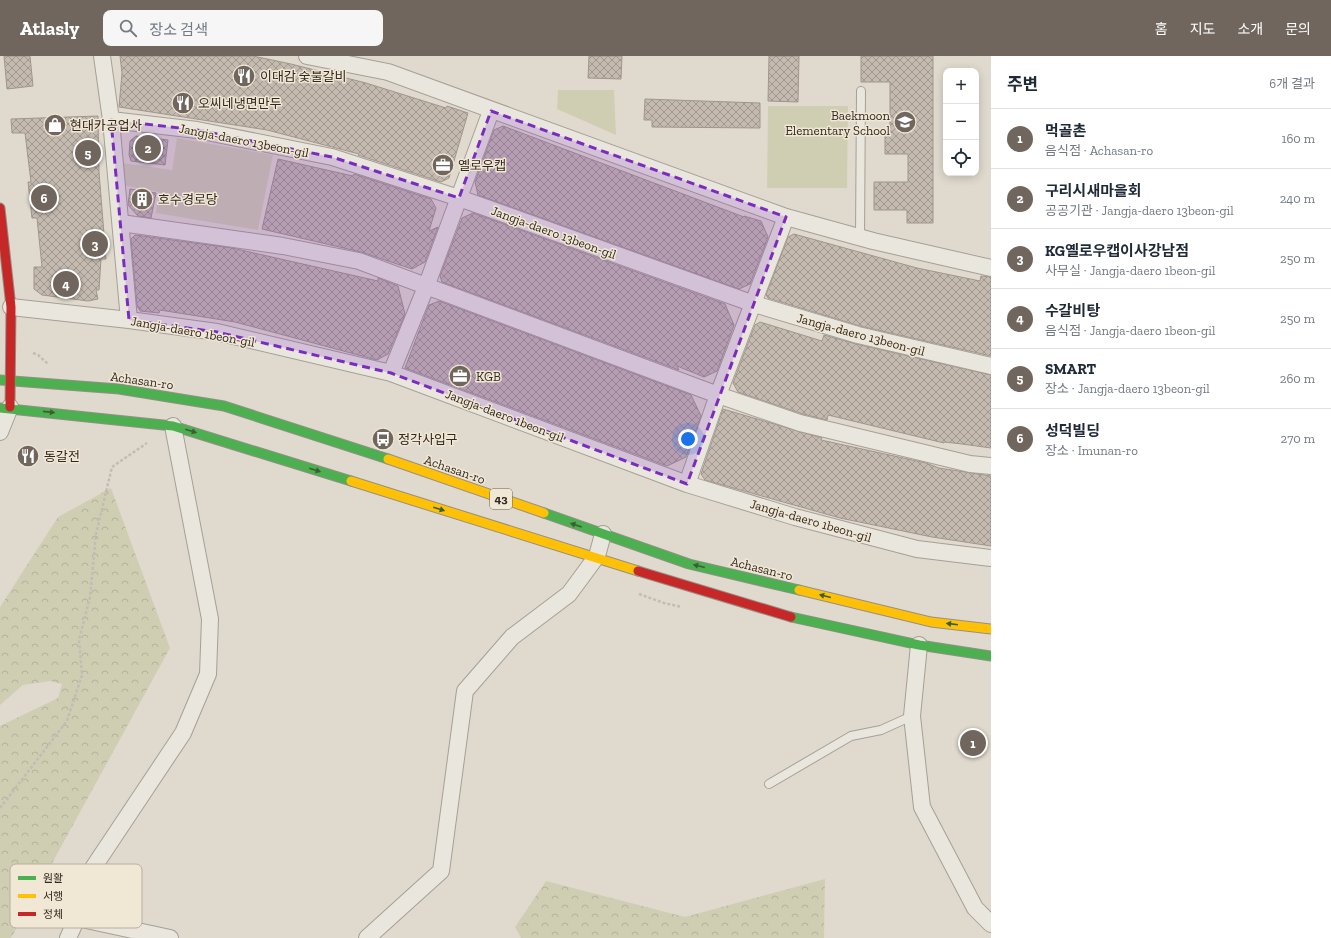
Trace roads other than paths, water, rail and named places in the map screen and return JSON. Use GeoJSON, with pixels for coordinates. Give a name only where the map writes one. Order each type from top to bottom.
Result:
{"type":"FeatureCollection","features":[{"type":"Feature","properties":{"kind":"main road"},"geometry":{"type":"LineString","coordinates":[[0,208],[4,287],[11,307],[10,380],[5,407]]}},
{"type":"Feature","properties":{"kind":"main road","name":"Achasan-ro"},"geometry":{"type":"LineString","coordinates":[[0,380],[118,389],[224,406],[358,448],[689,564],[931,622],[991,629]]}},
{"type":"Feature","properties":{"kind":"main road","name":"43"},"geometry":{"type":"LineString","coordinates":[[5,407],[173,426],[775,614],[919,645],[991,656]]}},
{"type":"Feature","properties":{"kind":"street"},"geometry":{"type":"LineString","coordinates":[[102,56],[111,120],[129,320]]}},
{"type":"Feature","properties":{"kind":"street"},"geometry":{"type":"LineString","coordinates":[[307,56],[388,72],[491,111],[786,217],[860,237],[991,268]]}},
{"type":"Feature","properties":{"kind":"street"},"geometry":{"type":"LineString","coordinates":[[391,373],[426,286],[491,111]]}},
{"type":"Feature","properties":{"kind":"street","name":"Jangja-daero 13beon-gil"},"geometry":{"type":"LineString","coordinates":[[111,120],[197,130],[332,158],[459,198],[754,304],[858,335],[991,366]]}},
{"type":"Feature","properties":{"kind":"street"},"geometry":{"type":"LineString","coordinates":[[687,484],[718,395],[786,217]]}},
{"type":"Feature","properties":{"kind":"street"},"geometry":{"type":"LineString","coordinates":[[121,223],[283,246],[359,261],[718,395],[800,423],[970,464],[991,466]]}},
{"type":"Feature","properties":{"kind":"street","name":"Jangja-daero 1beon-gil"},"geometry":{"type":"LineString","coordinates":[[11,307],[129,320],[217,332],[391,373],[687,484],[795,518],[917,549],[991,558]]}},
{"type":"Feature","properties":{"kind":"street"},"geometry":{"type":"LineString","coordinates":[[0,432],[5,407]]}},
{"type":"Feature","properties":{"kind":"street"},"geometry":{"type":"LineString","coordinates":[[96,864],[183,733],[208,674],[210,619],[173,426]]}},
{"type":"Feature","properties":{"kind":"street"},"geometry":{"type":"LineString","coordinates":[[367,938],[441,871],[465,691],[512,637],[569,594],[595,557],[603,534]]}},
{"type":"Feature","properties":{"kind":"street"},"geometry":{"type":"LineString","coordinates":[[919,645],[912,716],[922,807],[975,908],[991,924]]}},
{"type":"Feature","properties":{"kind":"street"},"geometry":{"type":"LineString","coordinates":[[68,938],[72,928]]}},
{"type":"Feature","properties":{"kind":"street"},"geometry":{"type":"LineString","coordinates":[[124,928],[170,938]]}},
{"type":"Feature","properties":{"kind":"lane"},"geometry":{"type":"LineString","coordinates":[[860,237],[861,91]]}},
{"type":"Feature","properties":{"kind":"lane"},"geometry":{"type":"LineString","coordinates":[[769,784],[852,736],[881,730],[912,716]]}},
{"type":"Feature","properties":{"kind":"place","name":"이대감 숯불갈비"},"geometry":{"type":"Point","coordinates":[244,76]}},
{"type":"Feature","properties":{"kind":"place","name":"오씨네냉면만두"},"geometry":{"type":"Point","coordinates":[183,103]}},
{"type":"Feature","properties":{"kind":"place","name":"Baekmoon Elementary School"},"geometry":{"type":"Point","coordinates":[905,122]}},
{"type":"Feature","properties":{"kind":"place","name":"현대카공업사"},"geometry":{"type":"Point","coordinates":[55,125]}},
{"type":"Feature","properties":{"kind":"place","name":"구리시새마을회"},"geometry":{"type":"Point","coordinates":[148,148]}},
{"type":"Feature","properties":{"kind":"place","name":"SMART"},"geometry":{"type":"Point","coordinates":[88,153]}},
{"type":"Feature","properties":{"kind":"place","name":"옐로우캡"},"geometry":{"type":"Point","coordinates":[443,165]}},
{"type":"Feature","properties":{"kind":"place","name":"성덕빌딩"},"geometry":{"type":"Point","coordinates":[44,198]}},
{"type":"Feature","properties":{"kind":"place","name":"호수경로당"},"geometry":{"type":"Point","coordinates":[142,199]}},
{"type":"Feature","properties":{"kind":"place","name":"KG옐로우캡이사강남점"},"geometry":{"type":"Point","coordinates":[95,244]}},
{"type":"Feature","properties":{"kind":"place","name":"수갈비탕"},"geometry":{"type":"Point","coordinates":[66,284]}},
{"type":"Feature","properties":{"kind":"place","name":"KGB"},"geometry":{"type":"Point","coordinates":[460,376]}},
{"type":"Feature","properties":{"kind":"place","name":"정각사입구"},"geometry":{"type":"Point","coordinates":[383,439]}},
{"type":"Feature","properties":{"kind":"place","name":"동갈전"},"geometry":{"type":"Point","coordinates":[28,456]}},
{"type":"Feature","properties":{"kind":"place","name":"먹골촌"},"geometry":{"type":"Point","coordinates":[973,743]}}]}
